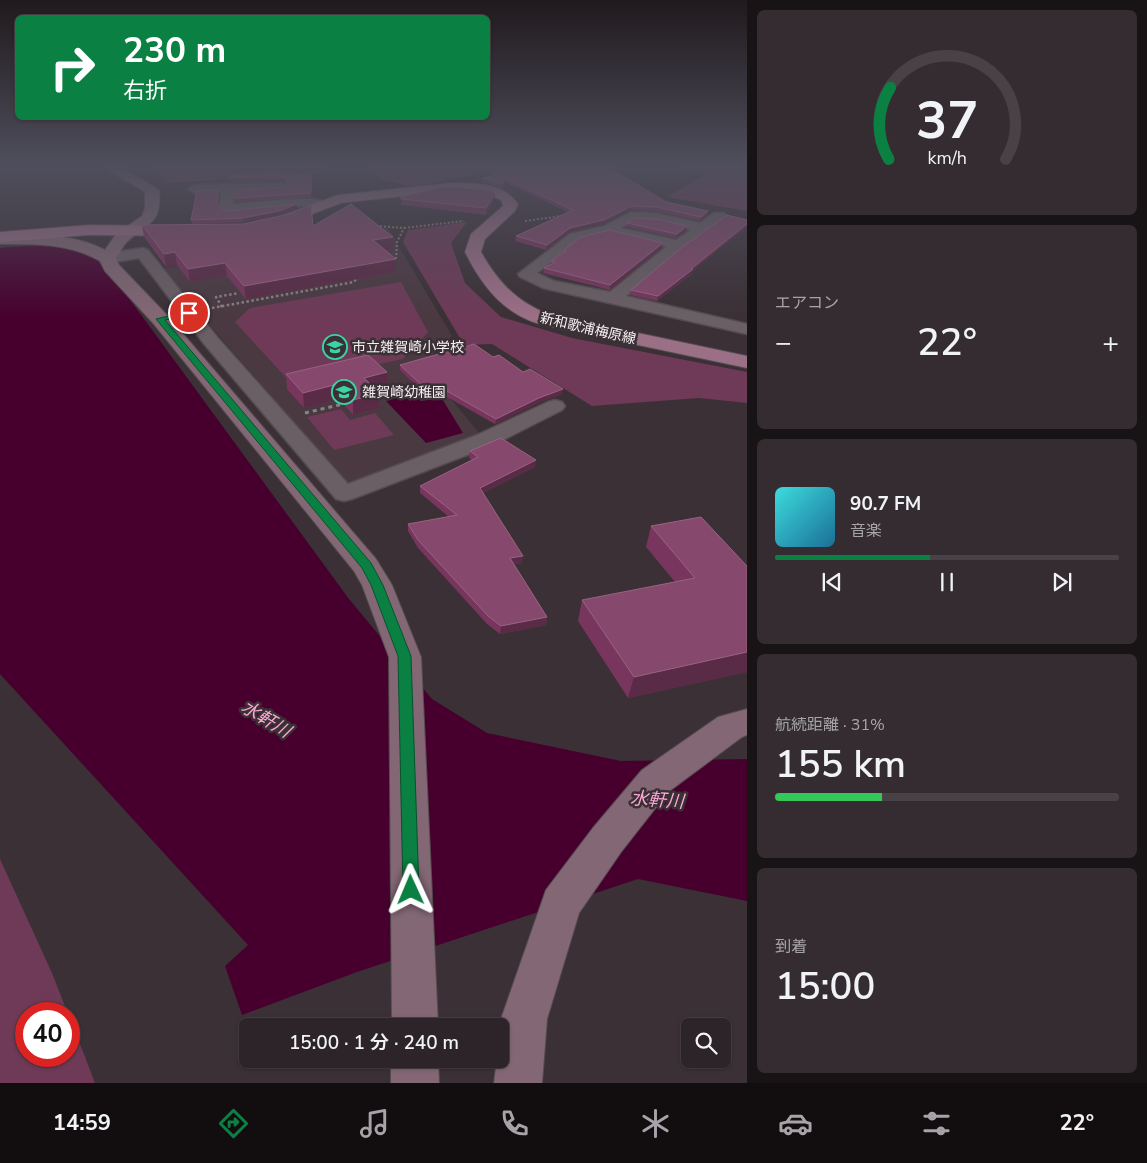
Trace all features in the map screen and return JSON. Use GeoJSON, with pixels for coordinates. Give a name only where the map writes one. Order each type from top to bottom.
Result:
{"type":"FeatureCollection","features":[{"type":"Feature","properties":{"kind":"main road","name":"新和歌浦梅原線"},"geometry":{"type":"LineString","coordinates":[[266,225],[294,217]]}},
{"type":"Feature","properties":{"kind":"main road","name":"新和歌浦梅原線"},"geometry":{"type":"LineString","coordinates":[[501,217],[477,237],[472,252],[499,293],[514,306],[543,319],[746,359]]}},
{"type":"Feature","properties":{"kind":"main road"},"geometry":{"type":"LineString","coordinates":[[0,238],[89,230],[198,231]]}},
{"type":"Feature","properties":{"kind":"street"},"geometry":{"type":"LineString","coordinates":[[108,258],[122,236],[137,229],[148,220],[149,217]]}},
{"type":"Feature","properties":{"kind":"street"},"geometry":{"type":"LineString","coordinates":[[630,217],[609,229],[575,237],[526,274],[549,285],[747,329]]}},
{"type":"Feature","properties":{"kind":"street"},"geometry":{"type":"LineString","coordinates":[[644,217],[656,217],[702,228]]}},
{"type":"Feature","properties":{"kind":"street"},"geometry":{"type":"LineString","coordinates":[[613,298],[678,245],[718,217]]}},
{"type":"Feature","properties":{"kind":"street"},"geometry":{"type":"LineString","coordinates":[[609,229],[678,245]]}},
{"type":"Feature","properties":{"kind":"street"},"geometry":{"type":"LineString","coordinates":[[0,238],[52,240],[79,244],[97,251],[108,258],[111,267],[160,319],[366,566],[377,585],[404,656],[415,1018]]}},
{"type":"Feature","properties":{"kind":"street"},"geometry":{"type":"LineString","coordinates":[[108,258],[143,252],[344,494],[485,440],[555,406]]}},
{"type":"Feature","properties":{"kind":"street"},"geometry":{"type":"LineString","coordinates":[[160,319],[193,312]]}},
{"type":"Feature","properties":{"kind":"street"},"geometry":{"type":"LineString","coordinates":[[518,1083],[524,1019],[561,904],[608,840],[655,781],[738,724]]}},
{"type":"Feature","properties":{"kind":"street"},"geometry":{"type":"LineString","coordinates":[[414,1083],[415,1068]]}},
{"type":"Feature","properties":{"kind":"path"},"geometry":{"type":"LineString","coordinates":[[371,226],[404,228],[452,221],[496,221]]}},
{"type":"Feature","properties":{"kind":"path"},"geometry":{"type":"LineString","coordinates":[[386,259],[396,258],[396,242],[404,228]]}},
{"type":"Feature","properties":{"kind":"path"},"geometry":{"type":"LineString","coordinates":[[193,312],[354,282],[360,275],[354,270]]}},
{"type":"Feature","properties":{"kind":"path"},"geometry":{"type":"LineString","coordinates":[[222,306],[216,297],[239,293]]}},
{"type":"Feature","properties":{"kind":"path"},"geometry":{"type":"LineString","coordinates":[[301,414],[343,404]]}},
{"type":"Feature","properties":{"kind":"shaded area"},"geometry":{"type":"Polygon","coordinates":[[[467,222],[451,243],[465,283],[501,317],[572,338],[747,372],[747,403],[699,398],[592,406],[492,344],[464,345],[403,242],[408,230],[467,222]]]}},
{"type":"Feature","properties":{"kind":"shaded area","name":"市立雑賀崎小学校"},"geometry":{"type":"Polygon","coordinates":[[[348,227],[388,228],[452,336],[429,358],[448,396],[482,436],[348,484],[161,269],[222,259],[348,227]]]}},
{"type":"Feature","properties":{"kind":"shaded area"},"geometry":{"type":"Polygon","coordinates":[[[401,282],[428,332],[403,359],[291,383],[235,322],[250,308],[401,282]]]}},
{"type":"Feature","properties":{"kind":"shaded area"},"geometry":{"type":"Polygon","coordinates":[[[341,409],[350,420],[375,413],[394,435],[334,450],[307,417],[341,409]]]}},
{"type":"Feature","properties":{"kind":"shaded area"},"geometry":{"type":"Polygon","coordinates":[[[0,859],[63,1002],[15,1002],[15,1067],[80,1067],[80,1044],[95,1083],[0,1083],[0,859]]]}},
{"type":"Feature","properties":{"kind":"water","name":"水軒川"},"geometry":{"type":"Polygon","coordinates":[[[58,245],[98,256],[349,599],[432,699],[487,733],[621,761],[747,759],[747,901],[638,879],[357,972],[242,1015],[225,966],[248,945],[0,674],[0,248],[58,245]]]}},
{"type":"Feature","properties":{"kind":"water"},"geometry":{"type":"Polygon","coordinates":[[[413,394],[421,401],[441,397],[463,433],[426,443],[386,401],[413,394]]]}},
{"type":"Feature","properties":{"kind":"building"},"geometry":{"type":"Polygon","coordinates":[[[192,217],[251,217],[243,218],[191,220],[192,217]]]}},
{"type":"Feature","properties":{"kind":"building"},"geometry":{"type":"Polygon","coordinates":[[[277,217],[312,217],[313,226],[329,217],[367,217],[393,237],[373,240],[396,259],[244,286],[225,263],[188,269],[175,252],[164,254],[142,225],[243,224],[277,217]]]}},
{"type":"Feature","properties":{"kind":"building"},"geometry":{"type":"Polygon","coordinates":[[[559,217],[611,217],[570,228],[547,245],[516,236],[559,217]]]}},
{"type":"Feature","properties":{"kind":"building"},"geometry":{"type":"Polygon","coordinates":[[[725,217],[747,220],[747,224],[658,296],[631,290],[681,248],[725,217]]]}},
{"type":"Feature","properties":{"kind":"building"},"geometry":{"type":"Polygon","coordinates":[[[635,218],[657,219],[687,226],[677,234],[627,223],[635,218]]]}},
{"type":"Feature","properties":{"kind":"building"},"geometry":{"type":"Polygon","coordinates":[[[610,230],[663,243],[610,285],[544,268],[555,262],[551,261],[566,251],[564,250],[581,237],[610,230]]]}},
{"type":"Feature","properties":{"kind":"building"},"geometry":{"type":"Polygon","coordinates":[[[474,344],[493,357],[499,355],[523,372],[530,369],[563,389],[539,398],[496,419],[440,387],[427,390],[400,365],[474,344]]]}},
{"type":"Feature","properties":{"kind":"building"},"geometry":{"type":"Polygon","coordinates":[[[368,355],[387,372],[364,378],[380,393],[353,400],[338,384],[303,393],[286,374],[368,355]]]}},
{"type":"Feature","properties":{"kind":"building"},"geometry":{"type":"Polygon","coordinates":[[[501,438],[536,460],[480,488],[523,556],[510,558],[547,617],[501,626],[488,616],[418,540],[408,524],[457,515],[420,486],[478,457],[470,451],[501,438]]]}},
{"type":"Feature","properties":{"kind":"building"},"geometry":{"type":"Polygon","coordinates":[[[701,517],[747,566],[747,652],[634,677],[582,600],[695,578],[651,526],[701,517]]]}},
{"type":"Feature","properties":{"kind":"place","name":"市立雑賀崎小学校"},"geometry":{"type":"Point","coordinates":[335,347]}},
{"type":"Feature","properties":{"kind":"place","name":"雑賀崎幼稚園"},"geometry":{"type":"Point","coordinates":[344,392]}},
{"type":"Feature","properties":{"kind":"route"},"geometry":{"type":"LineString","coordinates":[[189,313],[160,319],[366,566],[377,585],[404,656],[411,890]]}}]}
